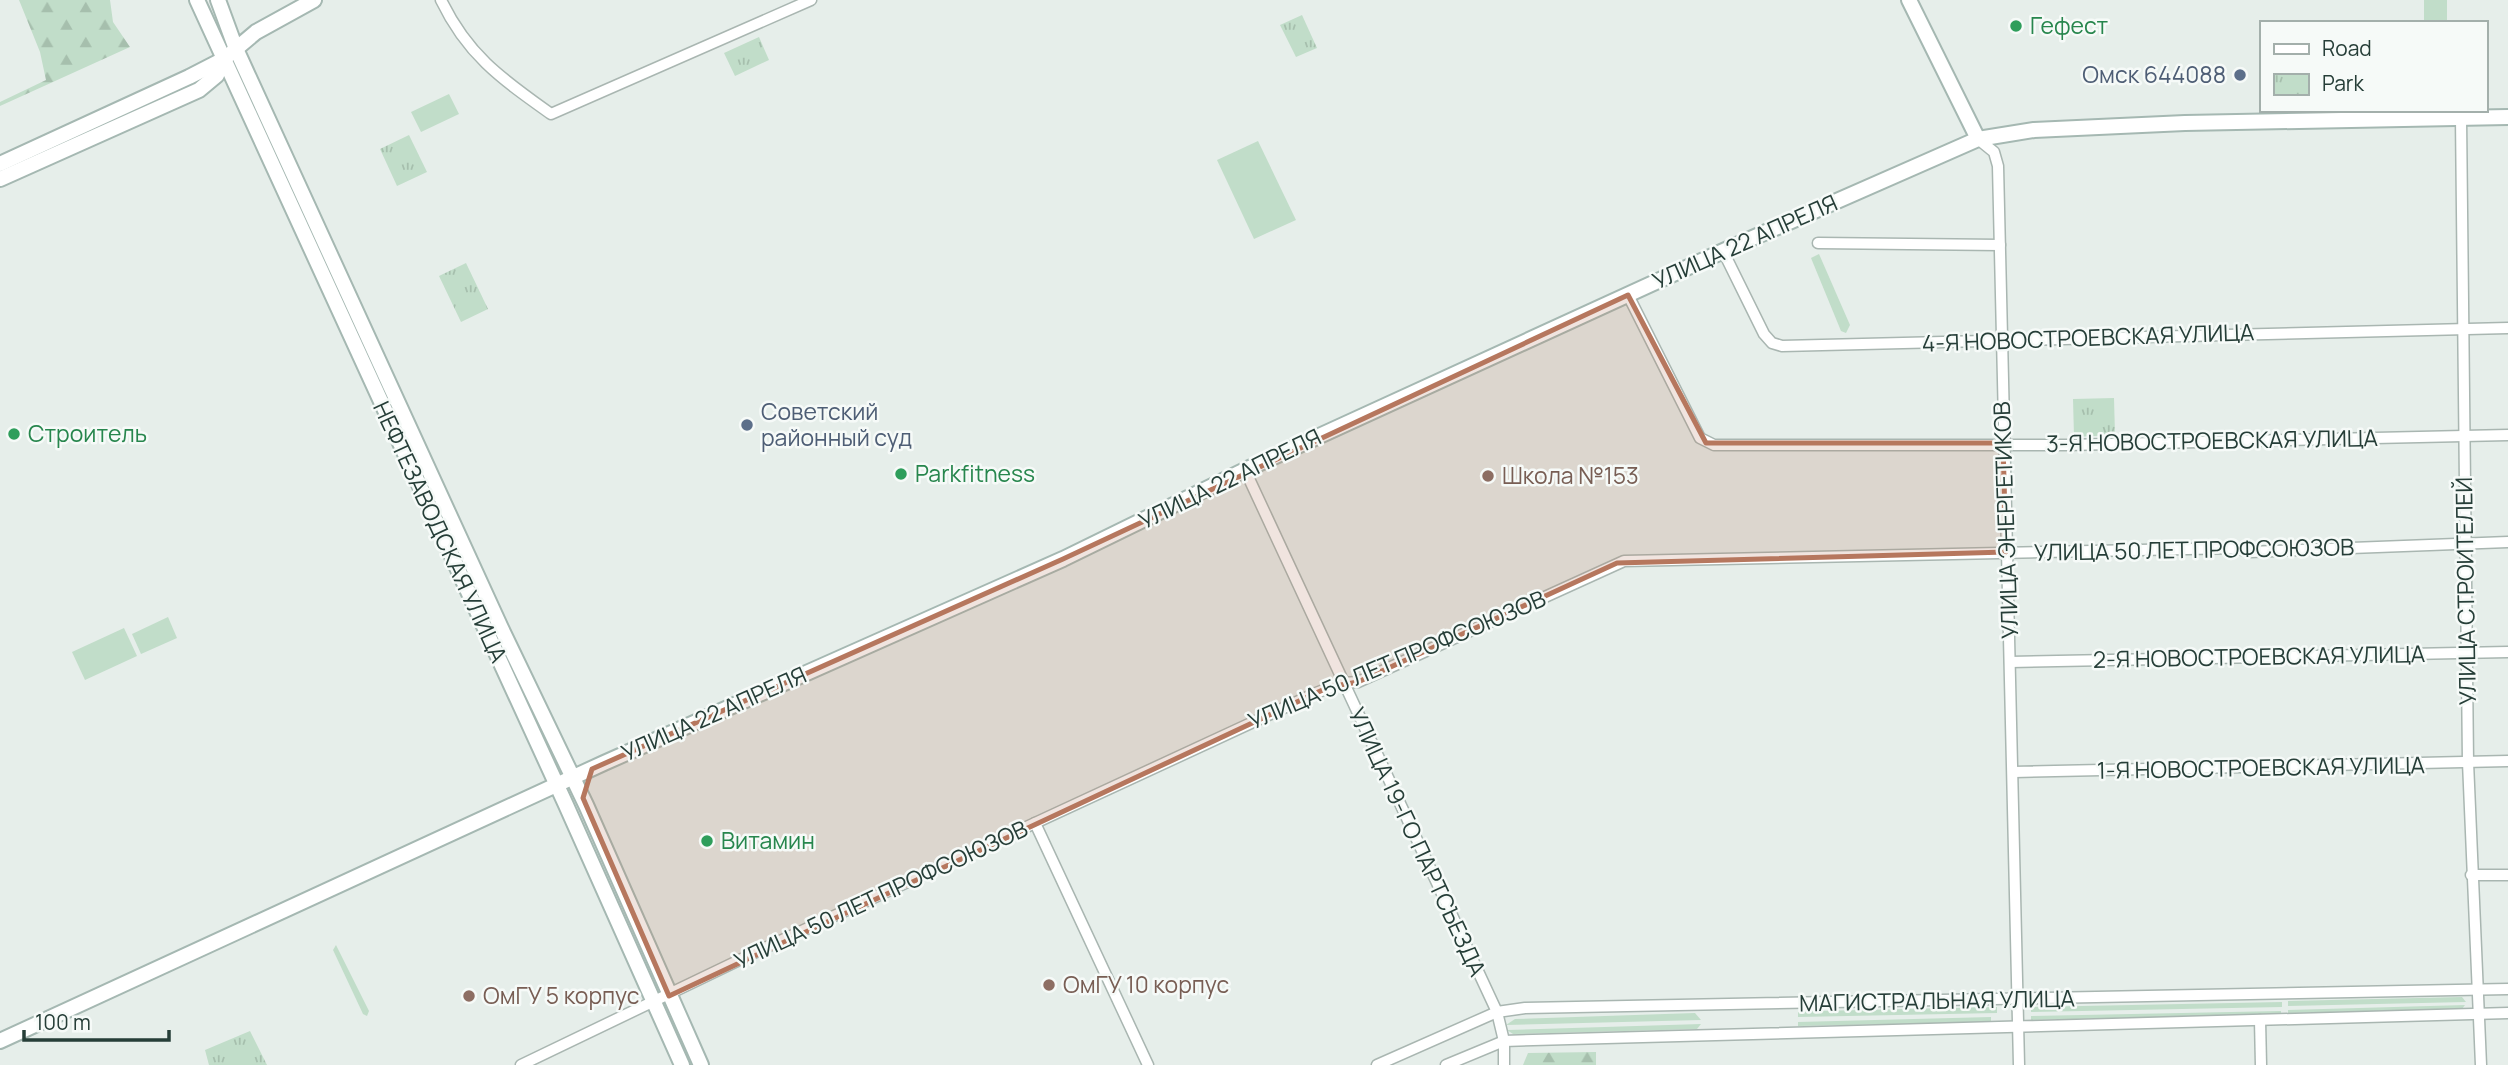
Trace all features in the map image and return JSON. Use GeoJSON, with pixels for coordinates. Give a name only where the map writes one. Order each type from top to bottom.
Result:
{"type":"FeatureCollection","features":[{"type":"Feature","properties":{"kind":"main road","name":"НЕФТЕЗАВОДСКАЯ УЛИЦА"},"geometry":{"type":"LineString","coordinates":[[197,0],[566,805],[682,1065]]}},
{"type":"Feature","properties":{"kind":"main road","name":"НЕФТЕЗАВОДСКАЯ УЛИЦА"},"geometry":{"type":"LineString","coordinates":[[218,0],[236,49],[583,798],[701,1065]]}},
{"type":"Feature","properties":{"kind":"main road"},"geometry":{"type":"LineString","coordinates":[[0,164],[224,59],[256,32],[314,0]]}},
{"type":"Feature","properties":{"kind":"main road","name":"УЛИЦА ЭНЕРГЕТИКОВ"},"geometry":{"type":"LineString","coordinates":[[1909,0],[1978,139]]}},
{"type":"Feature","properties":{"kind":"main road"},"geometry":{"type":"LineString","coordinates":[[0,179],[199,90],[217,75],[224,59]]}},
{"type":"Feature","properties":{"kind":"main road","name":"УЛИЦА 22 АПРЕЛЯ"},"geometry":{"type":"LineString","coordinates":[[0,1041],[592,769],[1077,553],[1245,470],[1723,251],[1978,139],[2034,130],[2185,123],[2508,117]]}},
{"type":"Feature","properties":{"kind":"main road"},"geometry":{"type":"LineString","coordinates":[[565,761],[578,768],[592,769],[584,784],[583,798]]}},
{"type":"Feature","properties":{"kind":"main road"},"geometry":{"type":"LineString","coordinates":[[536,795],[548,782],[550,771]]}},
{"type":"Feature","properties":{"kind":"main road"},"geometry":{"type":"LineString","coordinates":[[536,795],[552,794],[563,799],[566,805]]}},
{"type":"Feature","properties":{"kind":"street"},"geometry":{"type":"LineString","coordinates":[[440,0],[453,26],[486,67],[551,114],[811,0]]}},
{"type":"Feature","properties":{"kind":"street","name":"УЛИЦА СТРОИТЕЛЕЙ"},"geometry":{"type":"LineString","coordinates":[[2461,118],[2468,762],[2481,1065]]}},
{"type":"Feature","properties":{"kind":"street","name":"УЛИЦА ЭНЕРГЕТИКОВ"},"geometry":{"type":"LineString","coordinates":[[1978,139],[1994,152],[1998,166],[2019,1065]]}},
{"type":"Feature","properties":{"kind":"street"},"geometry":{"type":"LineString","coordinates":[[1818,243],[2000,245]]}},
{"type":"Feature","properties":{"kind":"street","name":"4-Я НОВОСТРОЕВСКАЯ УЛИЦА"},"geometry":{"type":"LineString","coordinates":[[1723,251],[1764,334],[1772,343],[1782,346],[2508,328]]}},
{"type":"Feature","properties":{"kind":"street","name":"3-Я НОВОСТРОЕВСКАЯ УЛИЦА"},"geometry":{"type":"LineString","coordinates":[[1628,295],[1700,438],[1706,443],[1771,446],[2003,443],[2067,445],[2508,435]]}},
{"type":"Feature","properties":{"kind":"street","name":"УЛИЦА 19-ГО ПАРТСЪЕЗДА"},"geometry":{"type":"LineString","coordinates":[[1245,470],[1497,1012],[1504,1041],[1504,1065]]}},
{"type":"Feature","properties":{"kind":"street","name":"УЛИЦА 50 ЛЕТ ПРОФСОЮЗОВ"},"geometry":{"type":"LineString","coordinates":[[521,1065],[654,1004],[751,954],[1316,692],[1342,683],[1358,682],[1624,561],[2006,551],[2235,548],[2250,552],[2508,542]]}},
{"type":"Feature","properties":{"kind":"street","name":"2-Я НОВОСТРОЕВСКАЯ УЛИЦА"},"geometry":{"type":"LineString","coordinates":[[2010,662],[2508,652]]}},
{"type":"Feature","properties":{"kind":"street","name":"1-Я НОВОСТРОЕВСКАЯ УЛИЦА"},"geometry":{"type":"LineString","coordinates":[[2014,772],[2508,761]]}},
{"type":"Feature","properties":{"kind":"street"},"geometry":{"type":"LineString","coordinates":[[1035,823],[1148,1065]]}},
{"type":"Feature","properties":{"kind":"street"},"geometry":{"type":"LineString","coordinates":[[2471,875],[2508,875]]}},
{"type":"Feature","properties":{"kind":"street","name":"МАГИСТРАЛЬНАЯ УЛИЦА"},"geometry":{"type":"LineString","coordinates":[[1377,1065],[1497,1012],[1525,1008],[2508,989]]}},
{"type":"Feature","properties":{"kind":"street","name":"МАГИСТРАЛЬНАЯ УЛИЦА"},"geometry":{"type":"LineString","coordinates":[[1446,1065],[1504,1041],[2508,1013]]}},
{"type":"Feature","properties":{"kind":"street"},"geometry":{"type":"LineString","coordinates":[[2260,1020],[2261,1065]]}},
{"type":"Feature","properties":{"kind":"highlighted area"},"geometry":{"type":"Polygon","coordinates":[[[1628,295],[1706,443],[2003,443],[2006,552],[1617,563],[1358,682],[1329,687],[669,996],[583,798],[592,769],[1063,559],[1628,295]]]}},
{"type":"Feature","properties":{"kind":"green space"},"geometry":{"type":"Polygon","coordinates":[[[19,0],[110,0],[113,22],[130,47],[0,106],[0,102],[46,80],[40,52],[19,0]]]}},
{"type":"Feature","properties":{"kind":"green space"},"geometry":{"type":"Polygon","coordinates":[[[2424,0],[2447,0],[2447,21],[2424,21],[2424,0]]]}},
{"type":"Feature","properties":{"kind":"green space"},"geometry":{"type":"Polygon","coordinates":[[[1302,15],[1317,48],[1296,57],[1280,25],[1302,15]]]}},
{"type":"Feature","properties":{"kind":"green space"},"geometry":{"type":"Polygon","coordinates":[[[759,37],[769,60],[735,76],[724,53],[759,37]]]}},
{"type":"Feature","properties":{"kind":"green space"},"geometry":{"type":"Polygon","coordinates":[[[449,94],[459,114],[421,132],[411,112],[449,94]]]}},
{"type":"Feature","properties":{"kind":"green space"},"geometry":{"type":"Polygon","coordinates":[[[409,135],[427,172],[397,186],[380,149],[409,135]]]}},
{"type":"Feature","properties":{"kind":"green space"},"geometry":{"type":"Polygon","coordinates":[[[1258,141],[1296,220],[1254,239],[1217,160],[1258,141]]]}},
{"type":"Feature","properties":{"kind":"green space"},"geometry":{"type":"Polygon","coordinates":[[[1819,254],[1850,325],[1846,333],[1841,331],[1811,258],[1819,254]]]}},
{"type":"Feature","properties":{"kind":"green space"},"geometry":{"type":"Polygon","coordinates":[[[466,263],[488,309],[461,322],[439,276],[466,263]]]}},
{"type":"Feature","properties":{"kind":"green space"},"geometry":{"type":"Polygon","coordinates":[[[2114,398],[2115,435],[2074,437],[2073,399],[2114,398]]]}},
{"type":"Feature","properties":{"kind":"green space"},"geometry":{"type":"Polygon","coordinates":[[[168,617],[177,638],[141,654],[132,634],[168,617]]]}},
{"type":"Feature","properties":{"kind":"green space"},"geometry":{"type":"Polygon","coordinates":[[[124,628],[137,656],[85,680],[72,652],[124,628]]]}},
{"type":"Feature","properties":{"kind":"green space"},"geometry":{"type":"Polygon","coordinates":[[[336,945],[369,1011],[367,1016],[363,1014],[333,950],[336,945]]]}},
{"type":"Feature","properties":{"kind":"green space"},"geometry":{"type":"Polygon","coordinates":[[[2462,997],[2466,1002],[2288,1006],[2288,1001],[2462,997]]]}},
{"type":"Feature","properties":{"kind":"green space"},"geometry":{"type":"Polygon","coordinates":[[[2282,1002],[2282,1007],[2031,1012],[2031,1007],[2282,1002]]]}},
{"type":"Feature","properties":{"kind":"green space"},"geometry":{"type":"Polygon","coordinates":[[[2465,1005],[2462,1009],[2288,1013],[2288,1010],[2465,1005]]]}},
{"type":"Feature","properties":{"kind":"green space"},"geometry":{"type":"Polygon","coordinates":[[[1997,1007],[1997,1013],[1798,1017],[1798,1012],[1817,1011],[1997,1007]]]}},
{"type":"Feature","properties":{"kind":"green space"},"geometry":{"type":"Polygon","coordinates":[[[2281,1011],[2281,1014],[2031,1020],[2031,1016],[2281,1011]]]}},
{"type":"Feature","properties":{"kind":"green space"},"geometry":{"type":"Polygon","coordinates":[[[1695,1013],[1701,1020],[1506,1025],[1515,1019],[1695,1013]]]}},
{"type":"Feature","properties":{"kind":"green space"},"geometry":{"type":"Polygon","coordinates":[[[1991,1017],[1991,1022],[1798,1026],[1798,1022],[1991,1017]]]}},
{"type":"Feature","properties":{"kind":"green space"},"geometry":{"type":"Polygon","coordinates":[[[1701,1024],[1697,1029],[1513,1034],[1507,1030],[1701,1024]]]}},
{"type":"Feature","properties":{"kind":"green space"},"geometry":{"type":"Polygon","coordinates":[[[250,1031],[267,1065],[209,1065],[205,1050],[250,1031]]]}},
{"type":"Feature","properties":{"kind":"green space"},"geometry":{"type":"Polygon","coordinates":[[[1596,1052],[1596,1065],[1523,1065],[1528,1053],[1596,1052]]]}},
{"type":"Feature","properties":{"kind":"place","name":"Гефест"},"geometry":{"type":"Point","coordinates":[2016,26]}},
{"type":"Feature","properties":{"kind":"place","name":"Омск 644088"},"geometry":{"type":"Point","coordinates":[2240,75]}},
{"type":"Feature","properties":{"kind":"place","name":"Советский районный суд"},"geometry":{"type":"Point","coordinates":[747,425]}},
{"type":"Feature","properties":{"kind":"place","name":"Строитель"},"geometry":{"type":"Point","coordinates":[14,434]}},
{"type":"Feature","properties":{"kind":"place","name":"Parkfitness"},"geometry":{"type":"Point","coordinates":[901,474]}},
{"type":"Feature","properties":{"kind":"place","name":"Школа №153"},"geometry":{"type":"Point","coordinates":[1488,476]}},
{"type":"Feature","properties":{"kind":"place","name":"Витамин"},"geometry":{"type":"Point","coordinates":[707,841]}},
{"type":"Feature","properties":{"kind":"place","name":"ОмГУ 10 корпус"},"geometry":{"type":"Point","coordinates":[1049,985]}},
{"type":"Feature","properties":{"kind":"place","name":"ОмГУ 5 корпус"},"geometry":{"type":"Point","coordinates":[469,996]}}]}
